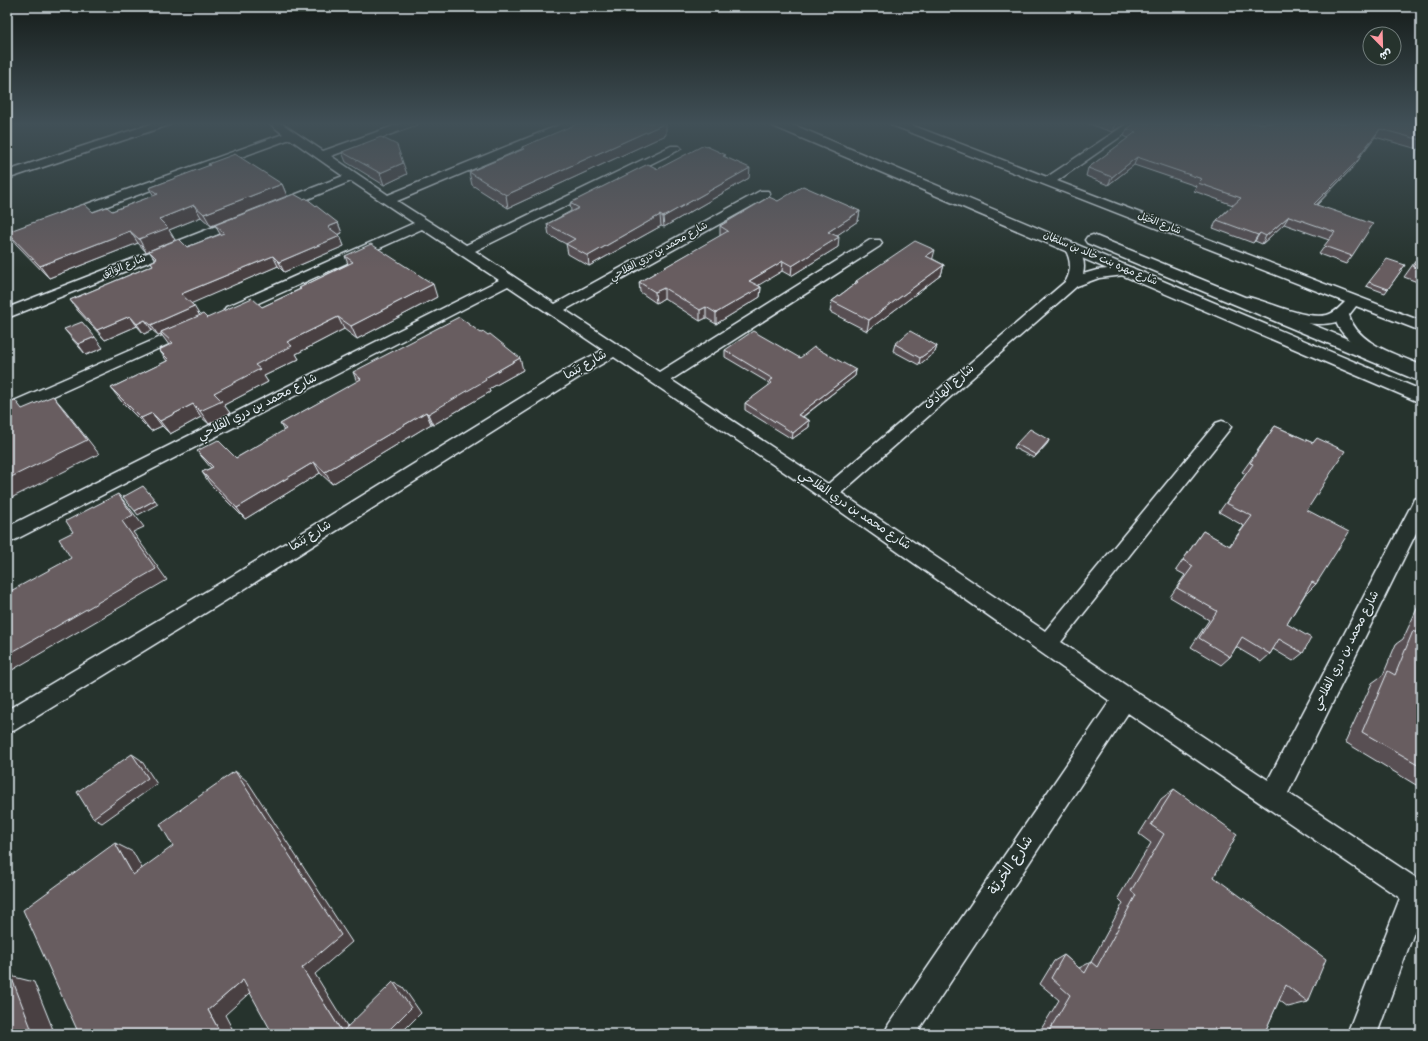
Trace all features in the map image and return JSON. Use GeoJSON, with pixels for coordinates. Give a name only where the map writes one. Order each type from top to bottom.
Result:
{"type":"FeatureCollection","features":[{"type":"Feature","properties":{"kind":"street"},"geometry":{"type":"LineString","coordinates":[[52,221],[190,172]]}},
{"type":"Feature","properties":{"kind":"street","name":"شارع محمد بن دري الفلاحي"},"geometry":{"type":"LineString","coordinates":[[347,172],[423,224],[555,310],[829,493],[1125,698],[1418,895],[1362,1034]]}},
{"type":"Feature","properties":{"kind":"street"},"geometry":{"type":"LineString","coordinates":[[387,200],[456,172]]}},
{"type":"Feature","properties":{"kind":"street"},"geometry":{"type":"LineString","coordinates":[[464,251],[627,172]]}},
{"type":"Feature","properties":{"kind":"street","name":"شارع مهره بنت خالد بن سلطان"},"geometry":{"type":"LineString","coordinates":[[901,172],[1074,240],[1227,296],[1421,376]]}},
{"type":"Feature","properties":{"kind":"street"},"geometry":{"type":"LineString","coordinates":[[929,172],[960,184]]}},
{"type":"Feature","properties":{"kind":"street","name":"شارع الخَيْل"},"geometry":{"type":"LineString","coordinates":[[1021,172],[1421,326]]}},
{"type":"Feature","properties":{"kind":"street"},"geometry":{"type":"LineString","coordinates":[[1048,182],[1063,172]]}},
{"type":"Feature","properties":{"kind":"street","name":"شارع الوَاثِق"},"geometry":{"type":"LineString","coordinates":[[7,313],[353,176]]}},
{"type":"Feature","properties":{"kind":"street","name":"شارع محمد بن دري الفلاحي"},"geometry":{"type":"LineString","coordinates":[[555,310],[764,194]]}},
{"type":"Feature","properties":{"kind":"street"},"geometry":{"type":"LineString","coordinates":[[221,315],[423,224]]}},
{"type":"Feature","properties":{"kind":"street"},"geometry":{"type":"LineString","coordinates":[[1072,283],[1076,276],[1078,262],[1074,240]]}},
{"type":"Feature","properties":{"kind":"street","name":"شارع مهره بنت خالد بن سلطان"},"geometry":{"type":"LineString","coordinates":[[1074,240],[1128,272],[1421,397]]}},
{"type":"Feature","properties":{"kind":"street"},"geometry":{"type":"LineString","coordinates":[[659,380],[875,243]]}},
{"type":"Feature","properties":{"kind":"street","name":"شارع الهادف"},"geometry":{"type":"LineString","coordinates":[[829,493],[1072,283],[1097,274],[1128,272]]}},
{"type":"Feature","properties":{"kind":"street","name":"شارع محمد بن دري الفلاحي"},"geometry":{"type":"LineString","coordinates":[[7,536],[509,280]]}},
{"type":"Feature","properties":{"kind":"street"},"geometry":{"type":"LineString","coordinates":[[1227,296],[1250,301],[1309,319],[1328,319],[1341,314],[1354,300]]}},
{"type":"Feature","properties":{"kind":"street"},"geometry":{"type":"LineString","coordinates":[[1341,314],[1343,325],[1354,337],[1372,348],[1421,371]]}},
{"type":"Feature","properties":{"kind":"street"},"geometry":{"type":"LineString","coordinates":[[7,411],[200,324]]}},
{"type":"Feature","properties":{"kind":"street","name":"شارع بَنَما"},"geometry":{"type":"LineString","coordinates":[[7,722],[232,586],[580,369],[614,350]]}},
{"type":"Feature","properties":{"kind":"street"},"geometry":{"type":"LineString","coordinates":[[1048,644],[1222,427]]}},
{"type":"Feature","properties":{"kind":"street","name":"شارع محمد بن دري الفلاحي"},"geometry":{"type":"LineString","coordinates":[[1274,797],[1421,504]]}},
{"type":"Feature","properties":{"kind":"street","name":"شارع الحُريّة"},"geometry":{"type":"LineString","coordinates":[[898,1034],[1125,698]]}},
{"type":"Feature","properties":{"kind":"building"},"geometry":{"type":"Polygon","coordinates":[[[193,172],[263,172],[282,184],[204,214],[194,205],[159,219],[168,228],[139,239],[130,231],[40,266],[7,232],[84,204],[93,212],[107,207],[112,211],[158,194],[149,188],[193,172]]]}},
{"type":"Feature","properties":{"kind":"building"},"geometry":{"type":"Polygon","coordinates":[[[470,172],[558,172],[506,195],[470,172]]]}},
{"type":"Feature","properties":{"kind":"building"},"geometry":{"type":"Polygon","coordinates":[[[633,172],[744,172],[663,217],[660,215],[588,256],[566,244],[575,239],[547,224],[579,208],[570,203],[633,172]]]}},
{"type":"Feature","properties":{"kind":"building"},"geometry":{"type":"Polygon","coordinates":[[[1098,172],[1119,172],[1112,177],[1098,172]]]}},
{"type":"Feature","properties":{"kind":"building"},"geometry":{"type":"Polygon","coordinates":[[[1180,172],[1346,172],[1314,204],[1373,224],[1352,256],[1324,246],[1335,232],[1289,216],[1266,236],[1260,233],[1258,235],[1217,220],[1241,198],[1198,183],[1202,179],[1180,172]]]}},
{"type":"Feature","properties":{"kind":"building"},"geometry":{"type":"Polygon","coordinates":[[[803,186],[860,211],[828,232],[839,237],[792,266],[783,261],[749,281],[761,287],[716,313],[706,307],[700,310],[664,288],[655,292],[639,282],[728,231],[720,226],[769,197],[778,201],[803,186]]]}},
{"type":"Feature","properties":{"kind":"building"},"geometry":{"type":"Polygon","coordinates":[[[294,194],[303,199],[306,198],[338,223],[328,227],[340,236],[279,262],[273,256],[181,294],[194,306],[151,325],[145,320],[137,324],[130,316],[97,330],[70,300],[153,265],[151,262],[157,259],[149,251],[179,239],[187,247],[224,233],[215,225],[294,194]]]}},
{"type":"Feature","properties":{"kind":"building"},"geometry":{"type":"Polygon","coordinates":[[[915,241],[935,250],[926,256],[944,265],[869,320],[832,301],[858,282],[856,281],[915,241]]]}},
{"type":"Feature","properties":{"kind":"building"},"geometry":{"type":"Polygon","coordinates":[[[371,244],[433,284],[351,326],[338,317],[287,342],[292,346],[255,365],[260,369],[214,393],[222,401],[200,411],[193,404],[160,421],[152,413],[141,418],[111,388],[169,360],[159,350],[173,343],[161,332],[203,314],[207,318],[252,298],[262,307],[353,262],[345,256],[371,244]]]}},
{"type":"Feature","properties":{"kind":"building"},"geometry":{"type":"Polygon","coordinates":[[[1421,254],[1421,270],[1413,267],[1421,254]]]}},
{"type":"Feature","properties":{"kind":"building"},"geometry":{"type":"Polygon","coordinates":[[[1387,259],[1405,265],[1388,289],[1369,282],[1387,259]]]}},
{"type":"Feature","properties":{"kind":"building"},"geometry":{"type":"Polygon","coordinates":[[[459,317],[481,333],[484,332],[488,335],[490,334],[520,358],[428,414],[426,412],[325,472],[314,462],[237,508],[202,472],[213,467],[197,451],[218,440],[236,458],[286,429],[280,424],[361,379],[353,372],[459,317]]]}},
{"type":"Feature","properties":{"kind":"building"},"geometry":{"type":"Polygon","coordinates":[[[82,322],[95,337],[78,344],[64,329],[82,322]]]}},
{"type":"Feature","properties":{"kind":"building"},"geometry":{"type":"Polygon","coordinates":[[[753,331],[800,358],[814,347],[856,370],[798,415],[809,420],[793,433],[745,403],[772,383],[769,381],[773,379],[725,350],[753,331]]]}},
{"type":"Feature","properties":{"kind":"building"},"geometry":{"type":"Polygon","coordinates":[[[910,331],[937,346],[920,358],[895,344],[910,331]]]}},
{"type":"Feature","properties":{"kind":"building"},"geometry":{"type":"Polygon","coordinates":[[[53,396],[87,440],[7,479],[7,403],[15,400],[22,409],[53,396]]]}},
{"type":"Feature","properties":{"kind":"building"},"geometry":{"type":"Polygon","coordinates":[[[1275,426],[1313,443],[1317,438],[1345,451],[1307,510],[1349,532],[1316,584],[1312,582],[1287,624],[1311,638],[1303,653],[1279,639],[1270,654],[1242,637],[1230,657],[1199,638],[1217,611],[1177,588],[1193,566],[1183,560],[1203,531],[1230,546],[1252,516],[1226,503],[1253,464],[1250,463],[1275,426]]]}},
{"type":"Feature","properties":{"kind":"building"},"geometry":{"type":"Polygon","coordinates":[[[1030,429],[1049,440],[1036,455],[1016,444],[1030,429]]]}},
{"type":"Feature","properties":{"kind":"building"},"geometry":{"type":"Polygon","coordinates":[[[143,486],[155,500],[135,511],[123,497],[143,486]]]}},
{"type":"Feature","properties":{"kind":"building"},"geometry":{"type":"Polygon","coordinates":[[[118,494],[133,515],[122,521],[156,569],[7,655],[7,593],[71,558],[59,539],[73,532],[66,521],[118,494]]]}},
{"type":"Feature","properties":{"kind":"building"},"geometry":{"type":"Polygon","coordinates":[[[1421,623],[1421,766],[1362,732],[1388,671],[1395,675],[1413,631],[1416,633],[1421,623]]]}},
{"type":"Feature","properties":{"kind":"building"},"geometry":{"type":"Polygon","coordinates":[[[132,754],[148,778],[93,818],[77,792],[132,754]]]}},
{"type":"Feature","properties":{"kind":"building"},"geometry":{"type":"Polygon","coordinates":[[[235,771],[341,935],[302,968],[342,1032],[393,982],[411,1008],[385,1034],[265,1034],[270,1029],[243,980],[208,1010],[221,1034],[79,1034],[23,910],[115,843],[133,875],[173,846],[160,824],[235,771]]]}},
{"type":"Feature","properties":{"kind":"building"},"geometry":{"type":"Polygon","coordinates":[[[1174,789],[1237,834],[1214,877],[1326,959],[1308,1002],[1286,985],[1264,1034],[1047,1034],[1070,995],[1051,978],[1064,955],[1085,973],[1091,962],[1097,967],[1136,895],[1131,891],[1164,834],[1151,825],[1174,789]]]}},
{"type":"Feature","properties":{"kind":"building"},"geometry":{"type":"Polygon","coordinates":[[[11,976],[31,1028],[24,1034],[7,1034],[7,979],[11,976]]]}}]}
